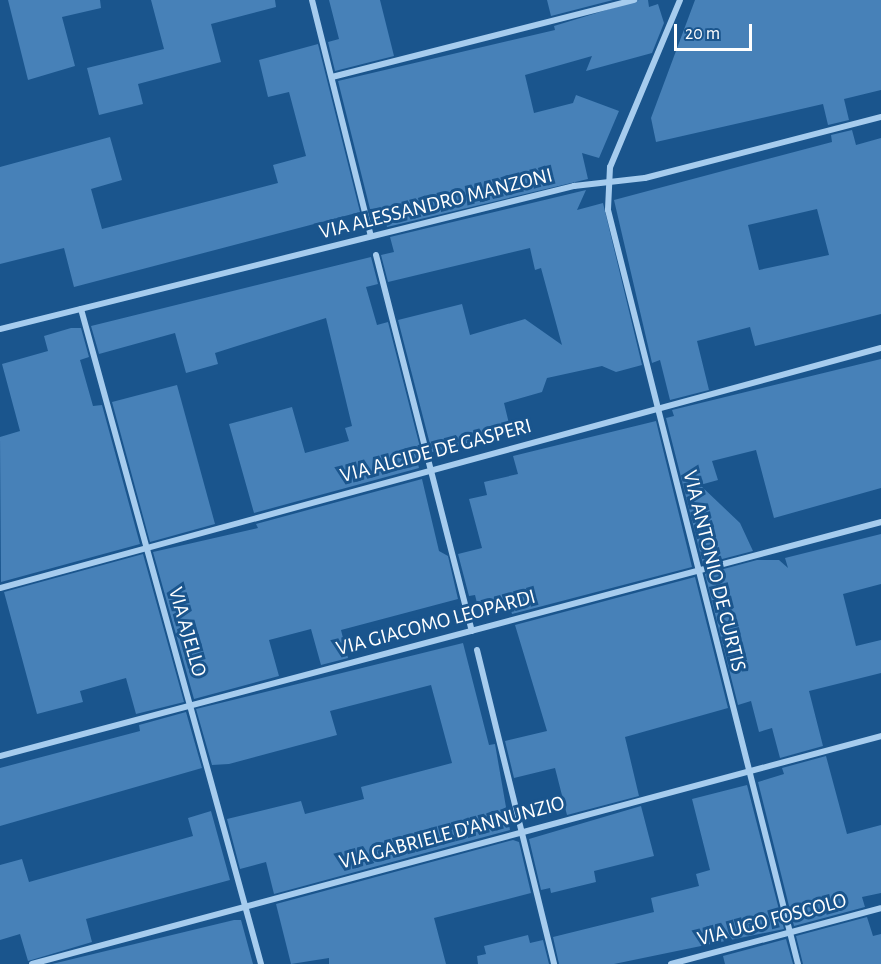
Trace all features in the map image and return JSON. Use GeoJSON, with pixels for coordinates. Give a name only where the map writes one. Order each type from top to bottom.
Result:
{"type":"FeatureCollection","features":[{"type":"Feature","properties":{"kind":"street"},"geometry":{"type":"LineString","coordinates":[[312,0],[371,236]]}},
{"type":"Feature","properties":{"kind":"street"},"geometry":{"type":"LineString","coordinates":[[332,77],[634,0]]}},
{"type":"Feature","properties":{"kind":"street"},"geometry":{"type":"LineString","coordinates":[[605,184],[680,0]]}},
{"type":"Feature","properties":{"kind":"street","name":"VIA ALESSANDRO MANZONI"},"geometry":{"type":"LineString","coordinates":[[0,330],[371,236],[605,184],[881,117]]}},
{"type":"Feature","properties":{"kind":"street","name":"VIA ANTONIO DE CURTIS"},"geometry":{"type":"LineString","coordinates":[[605,184],[656,408],[747,772],[798,964]]}},
{"type":"Feature","properties":{"kind":"street"},"geometry":{"type":"LineString","coordinates":[[376,255],[472,631]]}},
{"type":"Feature","properties":{"kind":"street","name":"VIA AJELLO"},"geometry":{"type":"LineString","coordinates":[[81,309],[261,964]]}},
{"type":"Feature","properties":{"kind":"street","name":"VIA ALCIDE DE GASPERI"},"geometry":{"type":"LineString","coordinates":[[0,588],[881,348]]}},
{"type":"Feature","properties":{"kind":"street","name":"VIA GIACOMO LEOPARDI"},"geometry":{"type":"LineString","coordinates":[[0,756],[881,522]]}},
{"type":"Feature","properties":{"kind":"street"},"geometry":{"type":"LineString","coordinates":[[477,650],[554,964]]}},
{"type":"Feature","properties":{"kind":"street","name":"VIA GABRIELE D'ANNUNZIO"},"geometry":{"type":"LineString","coordinates":[[32,964],[881,736]]}},
{"type":"Feature","properties":{"kind":"street","name":"VIA UGO FOSCOLO"},"geometry":{"type":"LineString","coordinates":[[671,964],[881,908]]}},
{"type":"Feature","properties":{"kind":"building"},"geometry":{"type":"Polygon","coordinates":[[[8,0],[100,0],[101,8],[62,17],[75,66],[28,80],[8,0]]]}},
{"type":"Feature","properties":{"kind":"building"},"geometry":{"type":"Polygon","coordinates":[[[151,0],[275,0],[276,7],[211,24],[221,62],[138,84],[143,104],[99,115],[87,68],[164,49],[151,0]]]}},
{"type":"Feature","properties":{"kind":"building"},"geometry":{"type":"Polygon","coordinates":[[[329,0],[380,0],[394,56],[335,71],[328,42],[339,39],[329,0]]]}},
{"type":"Feature","properties":{"kind":"building"},"geometry":{"type":"Polygon","coordinates":[[[547,0],[613,0],[551,16],[547,0]]]}},
{"type":"Feature","properties":{"kind":"building"},"geometry":{"type":"Polygon","coordinates":[[[639,0],[648,0],[649,7],[658,4],[664,23],[652,53],[586,71],[592,56],[525,75],[534,113],[573,103],[576,95],[619,111],[599,158],[582,153],[588,179],[387,227],[383,208],[370,209],[338,81],[555,30],[554,26],[639,0]]]}},
{"type":"Feature","properties":{"kind":"building"},"geometry":{"type":"Polygon","coordinates":[[[695,0],[881,0],[881,90],[844,99],[849,120],[828,125],[823,104],[656,142],[651,118],[695,0]]]}},
{"type":"Feature","properties":{"kind":"building"},"geometry":{"type":"Polygon","coordinates":[[[318,44],[360,212],[74,287],[64,248],[0,264],[0,167],[110,137],[122,180],[91,189],[102,229],[278,183],[273,165],[306,156],[289,92],[268,97],[259,60],[318,44]]]}},
{"type":"Feature","properties":{"kind":"building"},"geometry":{"type":"Polygon","coordinates":[[[852,130],[856,145],[881,138],[881,314],[755,346],[750,327],[697,341],[709,390],[670,400],[660,360],[652,363],[614,200],[832,142],[831,135],[852,130]],[[817,209],[748,225],[759,270],[829,255],[817,209]]]}},
{"type":"Feature","properties":{"kind":"building"},"geometry":{"type":"Polygon","coordinates":[[[586,190],[577,210],[603,203],[642,365],[616,372],[602,366],[547,378],[542,392],[504,403],[511,432],[432,452],[398,320],[462,304],[470,335],[525,319],[562,345],[541,268],[535,270],[530,248],[388,282],[381,255],[394,252],[390,237],[586,190]]]}},
{"type":"Feature","properties":{"kind":"building"},"geometry":{"type":"Polygon","coordinates":[[[371,257],[378,284],[366,287],[377,325],[388,322],[422,455],[416,456],[419,468],[254,513],[229,424],[292,407],[305,453],[349,441],[345,428],[352,426],[326,318],[215,353],[218,364],[186,373],[175,333],[99,354],[91,326],[371,257]]]}},
{"type":"Feature","properties":{"kind":"building"},"geometry":{"type":"Polygon","coordinates":[[[71,328],[81,328],[89,357],[80,360],[93,406],[102,405],[140,544],[1,582],[0,437],[20,431],[2,364],[48,351],[44,336],[71,328]]]}},
{"type":"Feature","properties":{"kind":"building"},"geometry":{"type":"Polygon","coordinates":[[[881,359],[881,488],[774,518],[756,450],[712,461],[718,480],[700,485],[740,523],[753,551],[703,564],[666,418],[674,416],[672,410],[881,359]]]}},
{"type":"Feature","properties":{"kind":"building"},"geometry":{"type":"Polygon","coordinates":[[[177,385],[215,524],[150,542],[112,402],[177,385]]]}},
{"type":"Feature","properties":{"kind":"building"},"geometry":{"type":"Polygon","coordinates":[[[656,421],[692,567],[512,614],[509,604],[479,611],[475,595],[469,596],[458,554],[482,548],[469,499],[487,495],[484,482],[518,474],[513,456],[656,421]]]}},
{"type":"Feature","properties":{"kind":"building"},"geometry":{"type":"Polygon","coordinates":[[[422,479],[439,551],[448,556],[458,599],[341,630],[348,658],[321,665],[311,629],[269,640],[279,676],[194,699],[153,552],[258,528],[256,524],[422,479]]]}},
{"type":"Feature","properties":{"kind":"building"},"geometry":{"type":"Polygon","coordinates":[[[881,534],[881,584],[843,594],[856,646],[881,640],[881,673],[809,691],[823,746],[780,758],[772,728],[759,732],[751,701],[738,705],[705,574],[757,560],[779,560],[788,568],[785,558],[881,534]]]}},
{"type":"Feature","properties":{"kind":"building"},"geometry":{"type":"Polygon","coordinates":[[[143,554],[184,702],[136,714],[126,678],[80,691],[83,702],[37,714],[4,592],[143,554]]]}},
{"type":"Feature","properties":{"kind":"building"},"geometry":{"type":"Polygon","coordinates":[[[695,577],[728,708],[625,737],[639,796],[567,815],[555,768],[514,778],[505,741],[547,731],[515,625],[695,577]]]}},
{"type":"Feature","properties":{"kind":"building"},"geometry":{"type":"Polygon","coordinates":[[[463,643],[489,745],[495,744],[510,830],[274,894],[266,862],[240,869],[227,819],[301,801],[305,814],[364,799],[361,787],[452,763],[431,685],[330,711],[337,735],[229,764],[212,765],[196,709],[463,643]]]}},
{"type":"Feature","properties":{"kind":"building"},"geometry":{"type":"Polygon","coordinates":[[[186,712],[202,768],[0,826],[0,768],[140,731],[139,725],[186,712]]]}},
{"type":"Feature","properties":{"kind":"building"},"geometry":{"type":"Polygon","coordinates":[[[826,756],[847,834],[881,825],[881,893],[862,897],[865,907],[794,926],[758,782],[784,774],[782,768],[826,756]]]}},
{"type":"Feature","properties":{"kind":"building"},"geometry":{"type":"Polygon","coordinates":[[[747,785],[784,929],[614,964],[559,964],[553,937],[654,912],[651,898],[699,886],[696,874],[710,870],[692,799],[747,785]]]}},
{"type":"Feature","properties":{"kind":"building"},"geometry":{"type":"Polygon","coordinates":[[[641,806],[654,856],[594,871],[596,882],[551,893],[550,888],[541,890],[529,839],[641,806]]]}},
{"type":"Feature","properties":{"kind":"building"},"geometry":{"type":"Polygon","coordinates":[[[211,811],[230,880],[86,919],[92,942],[28,961],[20,934],[0,940],[0,865],[22,859],[29,882],[193,836],[188,818],[211,811]]]}},
{"type":"Feature","properties":{"kind":"building"},"geometry":{"type":"Polygon","coordinates":[[[513,840],[519,842],[531,893],[434,918],[446,964],[329,964],[329,958],[291,964],[276,904],[513,840]]]}},
{"type":"Feature","properties":{"kind":"building"},"geometry":{"type":"Polygon","coordinates":[[[867,917],[873,936],[881,934],[881,964],[803,964],[796,936],[867,917]]]}},
{"type":"Feature","properties":{"kind":"building"},"geometry":{"type":"Polygon","coordinates":[[[241,920],[253,964],[52,964],[241,920]]]}},
{"type":"Feature","properties":{"kind":"building"},"geometry":{"type":"Polygon","coordinates":[[[528,935],[530,943],[543,940],[549,964],[478,964],[477,956],[486,954],[484,946],[528,935]]]}},
{"type":"Feature","properties":{"kind":"building"},"geometry":{"type":"Polygon","coordinates":[[[786,939],[793,964],[725,964],[723,956],[786,939]]]}}]}
